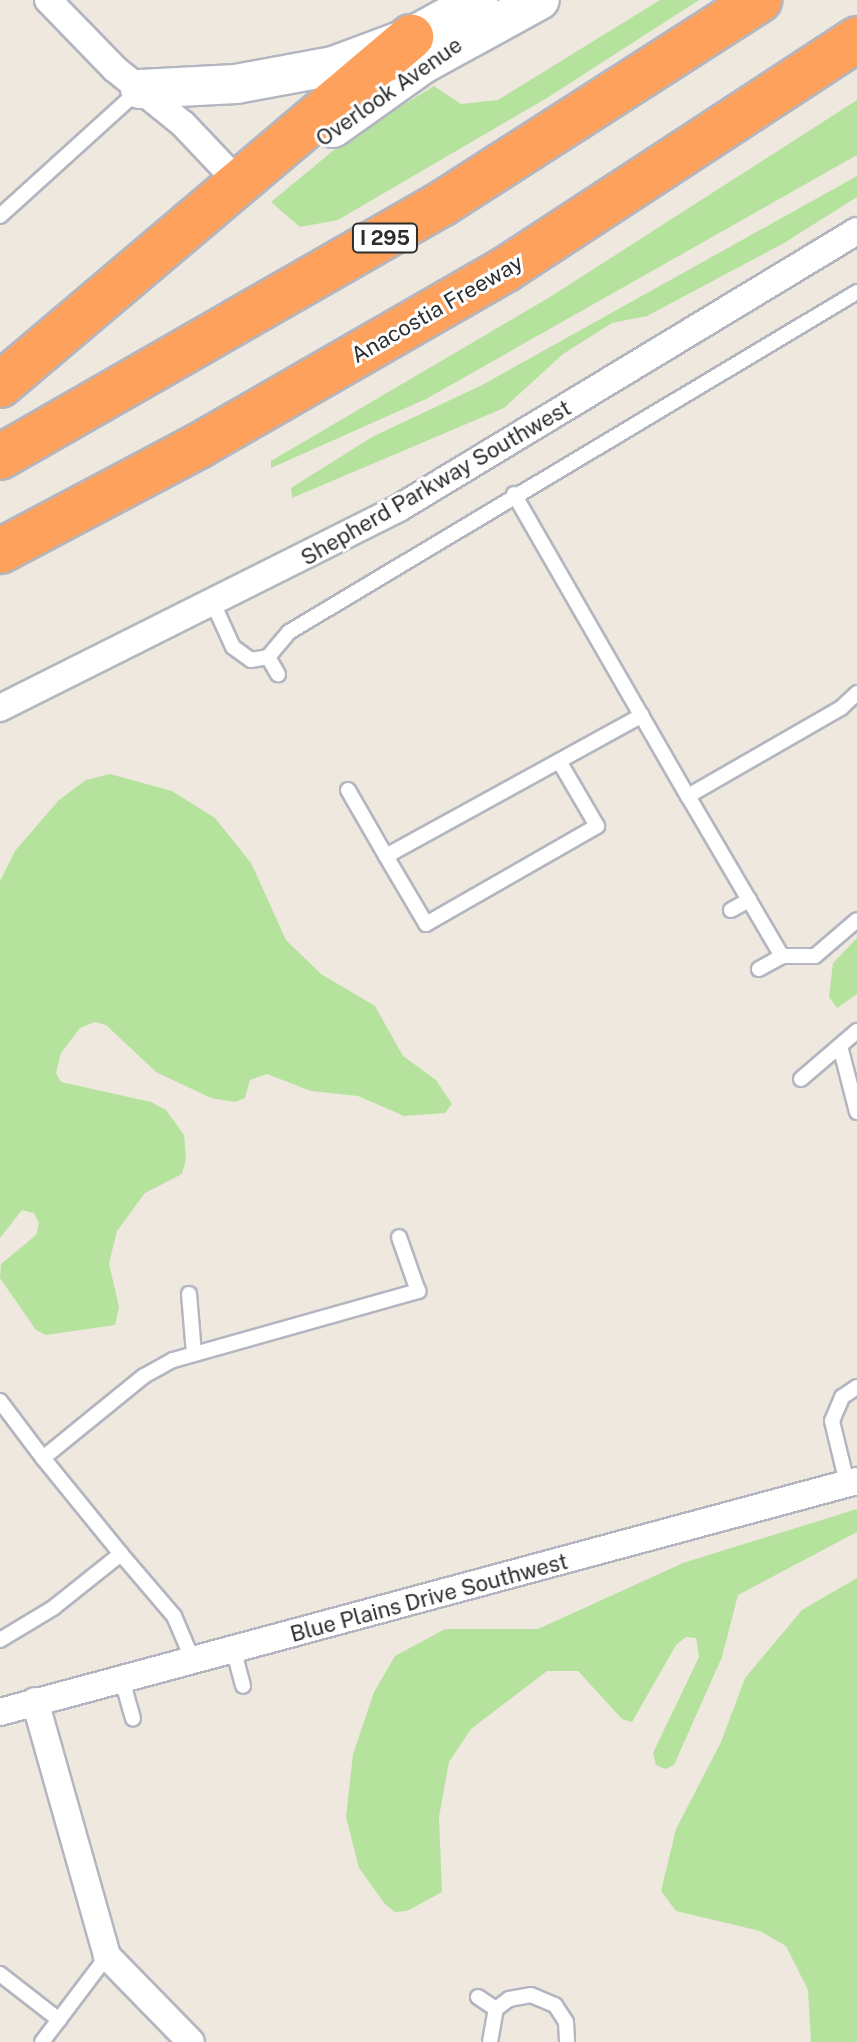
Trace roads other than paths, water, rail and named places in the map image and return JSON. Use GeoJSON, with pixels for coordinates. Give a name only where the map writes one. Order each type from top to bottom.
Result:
{"type":"FeatureCollection","features":[{"type":"Feature","properties":{"kind":"highway","name":"I 295"},"geometry":{"type":"LineString","coordinates":[[0,457],[430,211],[759,0]]}},
{"type":"Feature","properties":{"kind":"highway"},"geometry":{"type":"LineString","coordinates":[[0,385],[411,37]]}},
{"type":"Feature","properties":{"kind":"highway","name":"Anacostia Freeway"},"geometry":{"type":"LineString","coordinates":[[0,551],[200,445],[581,224],[857,39]]}},
{"type":"Feature","properties":{"kind":"highway"},"geometry":{"type":"LineString","coordinates":[[581,224],[713,156],[857,62]]}},
{"type":"Feature","properties":{"kind":"street"},"geometry":{"type":"LineString","coordinates":[[48,0],[140,89],[183,124],[240,184]]}},
{"type":"Feature","properties":{"kind":"street","name":"Overlook Avenue"},"geometry":{"type":"LineString","coordinates":[[140,89],[284,77],[348,62],[411,37],[478,0]]}},
{"type":"Feature","properties":{"kind":"street","name":"Overlook Avenue"},"geometry":{"type":"LineString","coordinates":[[240,184],[270,176],[423,64],[540,0]]}},
{"type":"Feature","properties":{"kind":"street","name":"Shepherd Parkway Southwest"},"geometry":{"type":"LineString","coordinates":[[0,708],[213,603],[444,483],[857,231]]}},
{"type":"Feature","properties":{"kind":"street","name":"Blue Plains Drive Southwest"},"geometry":{"type":"LineString","coordinates":[[0,1712],[194,1663],[852,1482]]}},
{"type":"Feature","properties":{"kind":"street"},"geometry":{"type":"LineString","coordinates":[[35,1701],[107,1956],[191,2042]]}},
{"type":"Feature","properties":{"kind":"lane"},"geometry":{"type":"LineString","coordinates":[[0,216],[140,89]]}},
{"type":"Feature","properties":{"kind":"lane"},"geometry":{"type":"LineString","coordinates":[[213,603],[233,647],[251,660],[268,657],[289,632],[514,494],[857,292]]}},
{"type":"Feature","properties":{"kind":"lane"},"geometry":{"type":"LineString","coordinates":[[514,494],[782,956]]}},
{"type":"Feature","properties":{"kind":"lane"},"geometry":{"type":"LineString","coordinates":[[268,657],[278,674]]}},
{"type":"Feature","properties":{"kind":"lane"},"geometry":{"type":"LineString","coordinates":[[688,796],[841,708],[857,693]]}},
{"type":"Feature","properties":{"kind":"lane"},"geometry":{"type":"LineString","coordinates":[[386,856],[642,715]]}},
{"type":"Feature","properties":{"kind":"lane"},"geometry":{"type":"LineString","coordinates":[[348,790],[426,924],[597,826],[559,761]]}},
{"type":"Feature","properties":{"kind":"lane"},"geometry":{"type":"LineString","coordinates":[[731,910],[749,900]]}},
{"type":"Feature","properties":{"kind":"lane"},"geometry":{"type":"LineString","coordinates":[[759,969],[782,956],[815,956],[857,920]]}},
{"type":"Feature","properties":{"kind":"lane"},"geometry":{"type":"LineString","coordinates":[[801,1079],[857,1031]]}},
{"type":"Feature","properties":{"kind":"lane"},"geometry":{"type":"LineString","coordinates":[[840,1046],[857,1041]]}},
{"type":"Feature","properties":{"kind":"lane"},"geometry":{"type":"LineString","coordinates":[[840,1046],[857,1112]]}},
{"type":"Feature","properties":{"kind":"lane"},"geometry":{"type":"LineString","coordinates":[[43,1458],[144,1376],[194,1354],[418,1291],[399,1237]]}},
{"type":"Feature","properties":{"kind":"lane"},"geometry":{"type":"LineString","coordinates":[[189,1294],[194,1354]]}},
{"type":"Feature","properties":{"kind":"lane"},"geometry":{"type":"LineString","coordinates":[[852,1482],[832,1421],[842,1397],[857,1387]]}},
{"type":"Feature","properties":{"kind":"lane"},"geometry":{"type":"LineString","coordinates":[[0,1401],[43,1458],[174,1616],[194,1663]]}},
{"type":"Feature","properties":{"kind":"lane"},"geometry":{"type":"LineString","coordinates":[[0,1640],[53,1608],[121,1554]]}},
{"type":"Feature","properties":{"kind":"lane"},"geometry":{"type":"LineString","coordinates":[[234,1652],[243,1686]]}},
{"type":"Feature","properties":{"kind":"lane"},"geometry":{"type":"LineString","coordinates":[[122,1680],[133,1718]]}},
{"type":"Feature","properties":{"kind":"lane"},"geometry":{"type":"LineString","coordinates":[[42,2042],[107,1956]]}},
{"type":"Feature","properties":{"kind":"lane"},"geometry":{"type":"LineString","coordinates":[[0,1974],[59,2020]]}},
{"type":"Feature","properties":{"kind":"lane"},"geometry":{"type":"LineString","coordinates":[[490,2042],[496,2009],[509,1999],[531,1995],[555,2005],[566,2022],[567,2042]]}},
{"type":"Feature","properties":{"kind":"lane"},"geometry":{"type":"LineString","coordinates":[[478,1997],[496,2009]]}}]}
